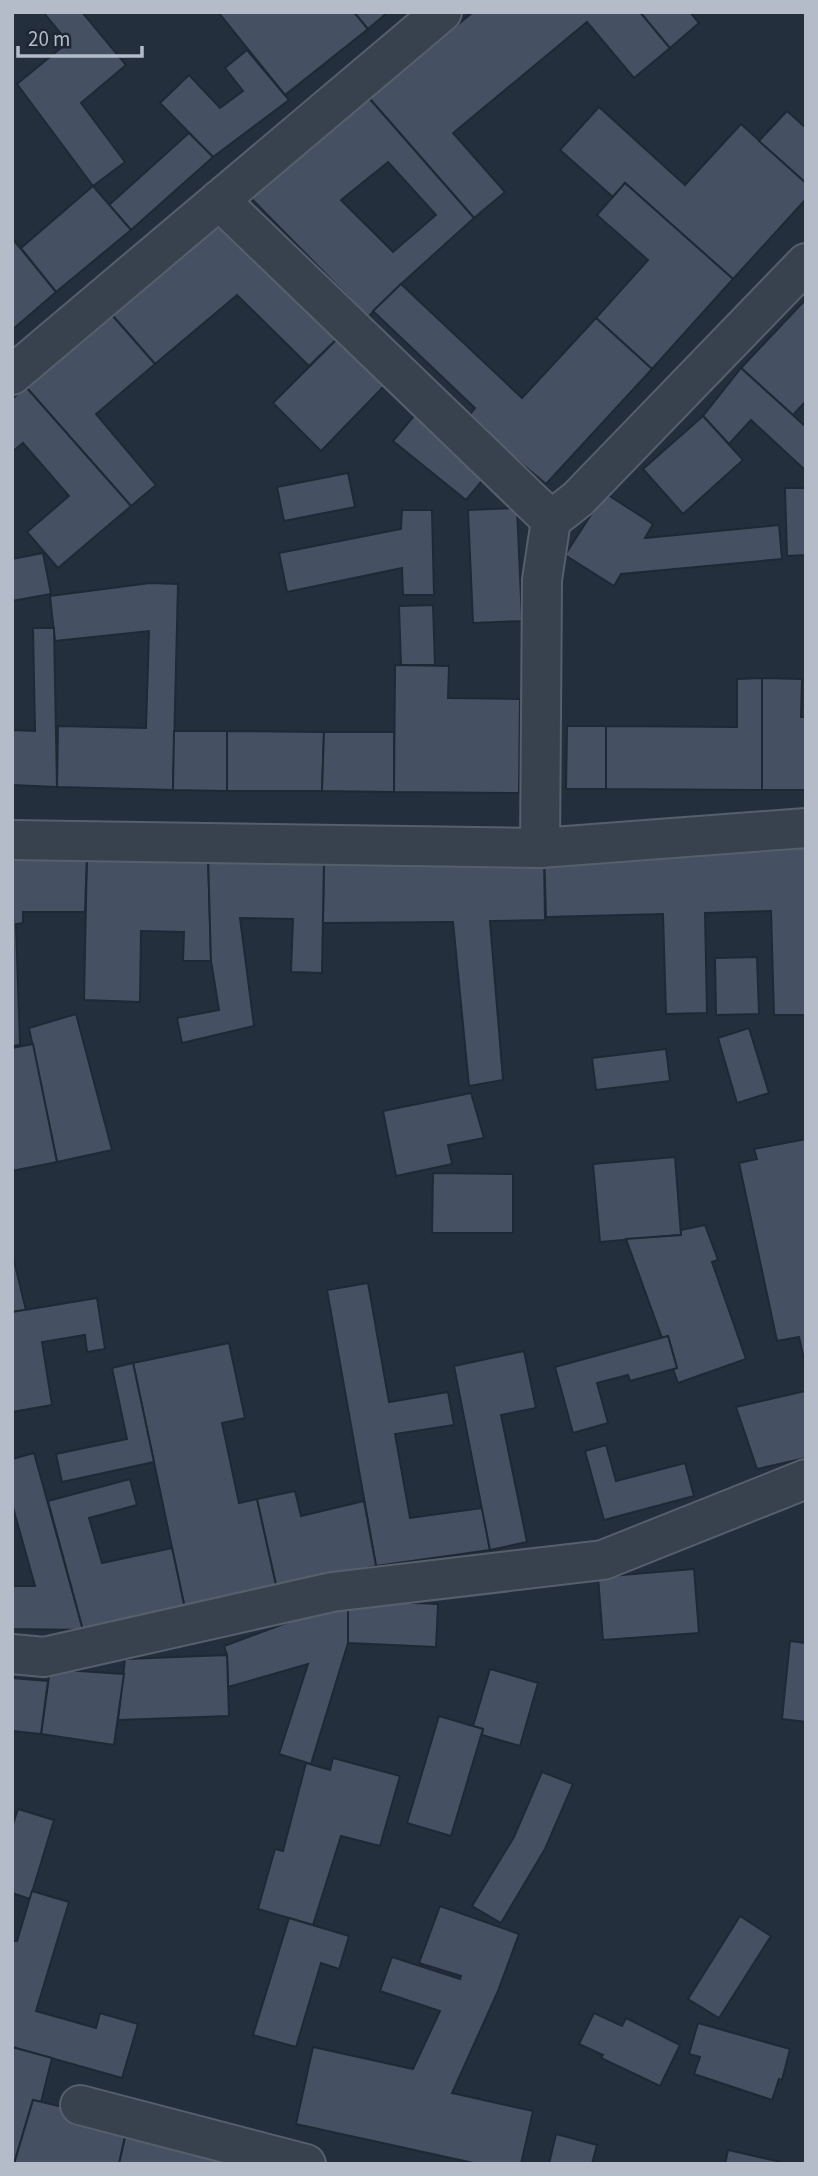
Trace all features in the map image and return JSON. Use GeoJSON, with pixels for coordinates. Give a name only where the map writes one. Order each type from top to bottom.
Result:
{"type":"FeatureCollection","features":[{"type":"Feature","properties":{"kind":"street"},"geometry":{"type":"LineString","coordinates":[[12,374],[442,12]]}},
{"type":"Feature","properties":{"kind":"street"},"geometry":{"type":"LineString","coordinates":[[219,200],[551,520]]}},
{"type":"Feature","properties":{"kind":"street"},"geometry":{"type":"LineString","coordinates":[[540,848],[542,580],[551,520],[578,499],[806,263]]}},
{"type":"Feature","properties":{"kind":"street"},"geometry":{"type":"LineString","coordinates":[[12,840],[540,848],[806,828]]}},
{"type":"Feature","properties":{"kind":"street"},"geometry":{"type":"LineString","coordinates":[[12,1654],[44,1657],[332,1592],[603,1560],[806,1479]]}},
{"type":"Feature","properties":{"kind":"street"},"geometry":{"type":"LineString","coordinates":[[80,2105],[306,2164]]}},
{"type":"Feature","properties":{"kind":"building"},"geometry":{"type":"Polygon","coordinates":[[[43,12],[82,12],[126,65],[81,103],[125,162],[93,186],[17,84],[68,42],[43,12]]]}},
{"type":"Feature","properties":{"kind":"building"},"geometry":{"type":"Polygon","coordinates":[[[218,12],[354,12],[368,29],[285,95],[218,12]]]}},
{"type":"Feature","properties":{"kind":"building"},"geometry":{"type":"Polygon","coordinates":[[[354,12],[388,12],[368,29],[354,12]]]}},
{"type":"Feature","properties":{"kind":"building"},"geometry":{"type":"Polygon","coordinates":[[[473,12],[640,12],[670,48],[634,78],[587,22],[453,133],[505,192],[474,218],[369,98],[473,12]]]}},
{"type":"Feature","properties":{"kind":"building"},"geometry":{"type":"Polygon","coordinates":[[[640,12],[690,12],[699,23],[670,48],[640,12]]]}},
{"type":"Feature","properties":{"kind":"building"},"geometry":{"type":"Polygon","coordinates":[[[247,50],[289,100],[213,157],[160,103],[189,75],[220,108],[243,91],[225,68],[247,50]]]}},
{"type":"Feature","properties":{"kind":"building"},"geometry":{"type":"Polygon","coordinates":[[[369,98],[474,218],[368,317],[250,197],[369,98]],[[388,162],[341,200],[393,252],[436,215],[388,162]]]}},
{"type":"Feature","properties":{"kind":"building"},"geometry":{"type":"Polygon","coordinates":[[[599,107],[685,185],[741,124],[806,183],[806,199],[733,279],[625,183],[613,197],[560,150],[599,107]]]}},
{"type":"Feature","properties":{"kind":"building"},"geometry":{"type":"Polygon","coordinates":[[[787,111],[806,128],[806,183],[759,141],[787,111]]]}},
{"type":"Feature","properties":{"kind":"building"},"geometry":{"type":"Polygon","coordinates":[[[189,133],[213,157],[131,230],[109,205],[189,133]]]}},
{"type":"Feature","properties":{"kind":"building"},"geometry":{"type":"Polygon","coordinates":[[[625,183],[733,279],[652,369],[596,318],[648,260],[597,215],[625,183]]]}},
{"type":"Feature","properties":{"kind":"building"},"geometry":{"type":"Polygon","coordinates":[[[93,186],[131,230],[56,292],[21,248],[93,186]]]}},
{"type":"Feature","properties":{"kind":"building"},"geometry":{"type":"Polygon","coordinates":[[[221,222],[339,337],[309,366],[237,295],[155,364],[112,315],[221,222]]]}},
{"type":"Feature","properties":{"kind":"building"},"geometry":{"type":"Polygon","coordinates":[[[12,238],[56,292],[12,330],[12,238]]]}},
{"type":"Feature","properties":{"kind":"building"},"geometry":{"type":"Polygon","coordinates":[[[401,284],[522,398],[596,318],[652,369],[546,484],[467,418],[475,408],[373,311],[401,284]]]}},
{"type":"Feature","properties":{"kind":"building"},"geometry":{"type":"Polygon","coordinates":[[[806,299],[806,401],[793,415],[741,368],[806,299]]]}},
{"type":"Feature","properties":{"kind":"building"},"geometry":{"type":"Polygon","coordinates":[[[112,315],[155,364],[96,414],[156,485],[131,506],[26,387],[112,315]]]}},
{"type":"Feature","properties":{"kind":"building"},"geometry":{"type":"Polygon","coordinates":[[[339,337],[387,383],[321,451],[273,403],[339,337]]]}},
{"type":"Feature","properties":{"kind":"building"},"geometry":{"type":"Polygon","coordinates":[[[741,368],[806,427],[806,471],[751,420],[729,444],[703,416],[741,368]]]}},
{"type":"Feature","properties":{"kind":"building"},"geometry":{"type":"Polygon","coordinates":[[[26,387],[131,506],[58,568],[27,532],[69,496],[23,443],[12,452],[12,399],[26,387]]]}},
{"type":"Feature","properties":{"kind":"building"},"geometry":{"type":"Polygon","coordinates":[[[418,411],[491,470],[466,500],[393,441],[418,411]]]}},
{"type":"Feature","properties":{"kind":"building"},"geometry":{"type":"Polygon","coordinates":[[[703,416],[743,460],[683,514],[643,469],[703,416]]]}},
{"type":"Feature","properties":{"kind":"building"},"geometry":{"type":"Polygon","coordinates":[[[348,473],[355,507],[284,521],[277,487],[348,473]]]}},
{"type":"Feature","properties":{"kind":"building"},"geometry":{"type":"Polygon","coordinates":[[[785,488],[806,488],[806,555],[787,556],[785,488]]]}},
{"type":"Feature","properties":{"kind":"building"},"geometry":{"type":"Polygon","coordinates":[[[605,493],[653,524],[645,538],[779,525],[782,559],[621,574],[614,586],[565,555],[605,493]]]}},
{"type":"Feature","properties":{"kind":"building"},"geometry":{"type":"Polygon","coordinates":[[[517,508],[522,621],[473,623],[468,510],[517,508]]]}},
{"type":"Feature","properties":{"kind":"building"},"geometry":{"type":"Polygon","coordinates":[[[402,510],[432,510],[434,595],[403,595],[402,568],[287,592],[279,553],[401,529],[402,510]]]}},
{"type":"Feature","properties":{"kind":"building"},"geometry":{"type":"Polygon","coordinates":[[[43,553],[51,594],[12,601],[12,559],[43,553]]]}},
{"type":"Feature","properties":{"kind":"building"},"geometry":{"type":"Polygon","coordinates":[[[150,583],[178,584],[173,790],[57,787],[58,726],[146,728],[149,631],[55,641],[50,596],[150,583]]]}},
{"type":"Feature","properties":{"kind":"building"},"geometry":{"type":"Polygon","coordinates":[[[433,605],[435,665],[401,665],[399,606],[433,605]]]}},
{"type":"Feature","properties":{"kind":"building"},"geometry":{"type":"Polygon","coordinates":[[[33,628],[54,628],[57,787],[12,785],[12,730],[35,731],[33,628]]]}},
{"type":"Feature","properties":{"kind":"building"},"geometry":{"type":"Polygon","coordinates":[[[395,665],[449,666],[448,698],[520,699],[519,793],[394,792],[395,665]]]}},
{"type":"Feature","properties":{"kind":"building"},"geometry":{"type":"Polygon","coordinates":[[[762,678],[762,790],[606,789],[606,726],[737,727],[737,679],[762,678]]]}},
{"type":"Feature","properties":{"kind":"building"},"geometry":{"type":"Polygon","coordinates":[[[762,678],[802,679],[801,717],[806,717],[806,790],[762,790],[762,678]]]}},
{"type":"Feature","properties":{"kind":"building"},"geometry":{"type":"Polygon","coordinates":[[[567,726],[606,726],[606,789],[566,789],[567,726]]]}},
{"type":"Feature","properties":{"kind":"building"},"geometry":{"type":"Polygon","coordinates":[[[174,731],[227,731],[227,791],[173,790],[174,731]]]}},
{"type":"Feature","properties":{"kind":"building"},"geometry":{"type":"Polygon","coordinates":[[[227,731],[324,732],[322,791],[227,791],[227,731]]]}},
{"type":"Feature","properties":{"kind":"building"},"geometry":{"type":"Polygon","coordinates":[[[324,732],[394,732],[394,792],[322,791],[324,732]]]}},
{"type":"Feature","properties":{"kind":"building"},"geometry":{"type":"Polygon","coordinates":[[[806,846],[806,1015],[774,1015],[771,911],[705,913],[707,1013],[666,1014],[663,914],[546,917],[544,854],[806,846]]]}},
{"type":"Feature","properties":{"kind":"building"},"geometry":{"type":"Polygon","coordinates":[[[87,853],[208,855],[211,961],[183,961],[184,932],[141,931],[140,1002],[84,1000],[87,853]]]}},
{"type":"Feature","properties":{"kind":"building"},"geometry":{"type":"Polygon","coordinates":[[[87,853],[85,912],[23,912],[23,923],[16,924],[20,1045],[12,1046],[12,854],[87,853]]]}},
{"type":"Feature","properties":{"kind":"building"},"geometry":{"type":"Polygon","coordinates":[[[544,854],[545,920],[490,921],[503,1080],[469,1086],[453,922],[323,923],[324,857],[544,854]]]}},
{"type":"Feature","properties":{"kind":"building"},"geometry":{"type":"Polygon","coordinates":[[[208,855],[324,857],[322,973],[291,972],[293,919],[240,918],[254,1026],[182,1043],[177,1018],[219,1010],[211,961],[208,855]]]}},
{"type":"Feature","properties":{"kind":"building"},"geometry":{"type":"Polygon","coordinates":[[[757,957],[759,1014],[716,1015],[715,958],[757,957]]]}},
{"type":"Feature","properties":{"kind":"building"},"geometry":{"type":"Polygon","coordinates":[[[76,1014],[112,1150],[57,1162],[29,1028],[76,1014]]]}},
{"type":"Feature","properties":{"kind":"building"},"geometry":{"type":"Polygon","coordinates":[[[749,1028],[769,1093],[737,1103],[718,1038],[749,1028]]]}},
{"type":"Feature","properties":{"kind":"building"},"geometry":{"type":"Polygon","coordinates":[[[33,1044],[57,1162],[12,1171],[12,1048],[33,1044]]]}},
{"type":"Feature","properties":{"kind":"building"},"geometry":{"type":"Polygon","coordinates":[[[666,1049],[670,1081],[596,1090],[592,1058],[666,1049]]]}},
{"type":"Feature","properties":{"kind":"building"},"geometry":{"type":"Polygon","coordinates":[[[471,1093],[484,1138],[448,1145],[452,1164],[396,1176],[383,1111],[471,1093]]]}},
{"type":"Feature","properties":{"kind":"building"},"geometry":{"type":"Polygon","coordinates":[[[806,1139],[806,1368],[799,1337],[777,1341],[739,1163],[757,1159],[754,1149],[806,1139]]]}},
{"type":"Feature","properties":{"kind":"building"},"geometry":{"type":"Polygon","coordinates":[[[675,1157],[681,1235],[600,1242],[593,1164],[675,1157]]]}},
{"type":"Feature","properties":{"kind":"building"},"geometry":{"type":"Polygon","coordinates":[[[433,1173],[513,1174],[513,1233],[432,1233],[433,1173]]]}},
{"type":"Feature","properties":{"kind":"building"},"geometry":{"type":"Polygon","coordinates":[[[705,1225],[718,1260],[712,1262],[746,1359],[678,1383],[673,1369],[677,1368],[668,1336],[662,1338],[626,1239],[681,1235],[681,1230],[705,1225]]]}},
{"type":"Feature","properties":{"kind":"building"},"geometry":{"type":"Polygon","coordinates":[[[12,1253],[26,1310],[12,1312],[12,1253]]]}},
{"type":"Feature","properties":{"kind":"building"},"geometry":{"type":"Polygon","coordinates":[[[368,1283],[389,1402],[448,1392],[454,1425],[395,1434],[410,1518],[482,1508],[490,1550],[376,1566],[327,1290],[368,1283]]]}},
{"type":"Feature","properties":{"kind":"building"},"geometry":{"type":"Polygon","coordinates":[[[97,1298],[105,1349],[87,1352],[85,1335],[42,1342],[52,1405],[12,1412],[12,1312],[97,1298]]]}},
{"type":"Feature","properties":{"kind":"building"},"geometry":{"type":"Polygon","coordinates":[[[668,1336],[677,1368],[630,1381],[628,1375],[597,1383],[608,1423],[573,1433],[555,1367],[668,1336]]]}},
{"type":"Feature","properties":{"kind":"building"},"geometry":{"type":"Polygon","coordinates":[[[229,1343],[245,1418],[222,1423],[239,1503],[257,1499],[277,1589],[185,1609],[133,1363],[229,1343]]]}},
{"type":"Feature","properties":{"kind":"building"},"geometry":{"type":"Polygon","coordinates":[[[524,1351],[536,1408],[501,1415],[527,1542],[490,1550],[454,1366],[524,1351]]]}},
{"type":"Feature","properties":{"kind":"building"},"geometry":{"type":"Polygon","coordinates":[[[133,1363],[154,1462],[62,1482],[56,1454],[127,1439],[112,1368],[133,1363]]]}},
{"type":"Feature","properties":{"kind":"building"},"geometry":{"type":"Polygon","coordinates":[[[805,1391],[806,1458],[757,1469],[736,1407],[805,1391]]]}},
{"type":"Feature","properties":{"kind":"building"},"geometry":{"type":"Polygon","coordinates":[[[606,1445],[616,1481],[685,1463],[694,1496],[604,1520],[585,1451],[606,1445]]]}},
{"type":"Feature","properties":{"kind":"building"},"geometry":{"type":"Polygon","coordinates":[[[34,1453],[83,1630],[12,1629],[12,1586],[35,1586],[12,1504],[12,1459],[34,1453]]]}},
{"type":"Feature","properties":{"kind":"building"},"geometry":{"type":"Polygon","coordinates":[[[130,1479],[137,1505],[89,1518],[102,1563],[172,1548],[185,1609],[83,1630],[48,1501],[130,1479]]]}},
{"type":"Feature","properties":{"kind":"building"},"geometry":{"type":"Polygon","coordinates":[[[295,1491],[301,1516],[364,1501],[376,1566],[277,1589],[257,1499],[295,1491]]]}},
{"type":"Feature","properties":{"kind":"building"},"geometry":{"type":"Polygon","coordinates":[[[694,1569],[699,1633],[603,1640],[598,1577],[694,1569]]]}},
{"type":"Feature","properties":{"kind":"building"},"geometry":{"type":"Polygon","coordinates":[[[348,1600],[348,1643],[311,1764],[279,1754],[308,1664],[228,1687],[227,1655],[224,1646],[348,1600]]]}},
{"type":"Feature","properties":{"kind":"building"},"geometry":{"type":"Polygon","coordinates":[[[348,1600],[438,1604],[436,1647],[348,1643],[348,1600]]]}},
{"type":"Feature","properties":{"kind":"building"},"geometry":{"type":"Polygon","coordinates":[[[790,1641],[806,1643],[806,1722],[782,1719],[790,1641]]]}},
{"type":"Feature","properties":{"kind":"building"},"geometry":{"type":"Polygon","coordinates":[[[227,1655],[229,1716],[118,1720],[125,1659],[227,1655]]]}},
{"type":"Feature","properties":{"kind":"building"},"geometry":{"type":"Polygon","coordinates":[[[50,1669],[124,1674],[114,1745],[41,1734],[50,1669]]]}},
{"type":"Feature","properties":{"kind":"building"},"geometry":{"type":"Polygon","coordinates":[[[490,1669],[538,1683],[520,1746],[482,1735],[483,1729],[473,1726],[490,1669]]]}},
{"type":"Feature","properties":{"kind":"building"},"geometry":{"type":"Polygon","coordinates":[[[12,1678],[48,1681],[41,1734],[12,1731],[12,1678]]]}},
{"type":"Feature","properties":{"kind":"building"},"geometry":{"type":"Polygon","coordinates":[[[439,1716],[483,1729],[451,1836],[407,1823],[439,1716]]]}},
{"type":"Feature","properties":{"kind":"building"},"geometry":{"type":"Polygon","coordinates":[[[333,1758],[400,1776],[380,1846],[341,1836],[313,1925],[258,1909],[275,1849],[283,1851],[306,1763],[330,1770],[333,1758]]]}},
{"type":"Feature","properties":{"kind":"building"},"geometry":{"type":"Polygon","coordinates":[[[542,1772],[573,1784],[545,1849],[501,1923],[472,1906],[514,1837],[542,1772]]]}},
{"type":"Feature","properties":{"kind":"building"},"geometry":{"type":"Polygon","coordinates":[[[18,1809],[54,1820],[30,1899],[12,1893],[12,1827],[18,1809]]]}},
{"type":"Feature","properties":{"kind":"building"},"geometry":{"type":"Polygon","coordinates":[[[32,1891],[69,1902],[36,2011],[96,2028],[100,2013],[138,2024],[122,2078],[12,2047],[12,1941],[17,1941],[32,1891]]]}},
{"type":"Feature","properties":{"kind":"building"},"geometry":{"type":"Polygon","coordinates":[[[440,1906],[519,1934],[498,1991],[452,2093],[533,2111],[521,2164],[478,2164],[296,2124],[313,2047],[413,2069],[440,2011],[380,1991],[392,1957],[460,1979],[461,1976],[419,1963],[440,1906]]]}},
{"type":"Feature","properties":{"kind":"building"},"geometry":{"type":"Polygon","coordinates":[[[740,1916],[771,1936],[719,2018],[688,1999],[740,1916]]]}},
{"type":"Feature","properties":{"kind":"building"},"geometry":{"type":"Polygon","coordinates":[[[289,1918],[349,1936],[339,1969],[321,1963],[296,2047],[253,2035],[289,1918]]]}},
{"type":"Feature","properties":{"kind":"building"},"geometry":{"type":"Polygon","coordinates":[[[594,2013],[622,2026],[626,2018],[680,2045],[660,2086],[601,2058],[603,2055],[579,2044],[594,2013]]]}},
{"type":"Feature","properties":{"kind":"building"},"geometry":{"type":"Polygon","coordinates":[[[698,2023],[790,2049],[782,2080],[779,2079],[772,2100],[694,2074],[700,2057],[689,2054],[698,2023]]]}},
{"type":"Feature","properties":{"kind":"building"},"geometry":{"type":"Polygon","coordinates":[[[12,2047],[52,2058],[41,2102],[33,2100],[14,2164],[12,2164],[12,2047]]]}},
{"type":"Feature","properties":{"kind":"building"},"geometry":{"type":"Polygon","coordinates":[[[33,2100],[128,2122],[119,2164],[14,2164],[33,2100]]]}},
{"type":"Feature","properties":{"kind":"building"},"geometry":{"type":"Polygon","coordinates":[[[127,2129],[249,2164],[119,2164],[127,2129]]]}},
{"type":"Feature","properties":{"kind":"building"},"geometry":{"type":"Polygon","coordinates":[[[556,2134],[597,2145],[592,2164],[549,2164],[556,2134]]]}},
{"type":"Feature","properties":{"kind":"building"},"geometry":{"type":"Polygon","coordinates":[[[728,2150],[790,2164],[725,2164],[728,2150]]]}}]}
